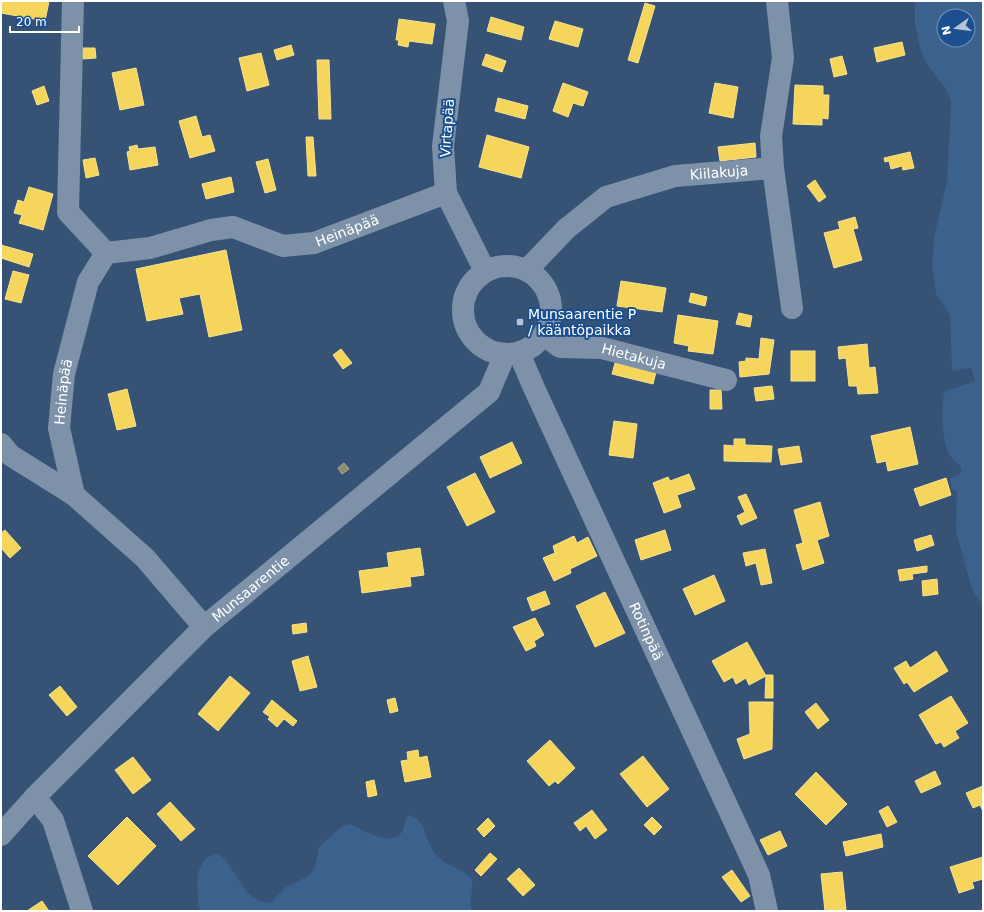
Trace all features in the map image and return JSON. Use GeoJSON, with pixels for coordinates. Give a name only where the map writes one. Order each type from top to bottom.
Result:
{"type":"FeatureCollection","features":[{"type":"Feature","properties":{"kind":"street"},"geometry":{"type":"LineString","coordinates":[[73,1],[68,212],[106,253]]}},
{"type":"Feature","properties":{"kind":"street","name":"Virtapää"},"geometry":{"type":"LineString","coordinates":[[454,1],[458,21],[443,146],[446,193],[485,271]]}},
{"type":"Feature","properties":{"kind":"street"},"geometry":{"type":"LineString","coordinates":[[777,1],[783,58],[771,136],[792,308]]}},
{"type":"Feature","properties":{"kind":"street","name":"Kiilakuja"},"geometry":{"type":"LineString","coordinates":[[527,270],[566,229],[606,197],[675,176],[774,168]]}},
{"type":"Feature","properties":{"kind":"street","name":"Heinäpää"},"geometry":{"type":"LineString","coordinates":[[74,496],[59,428],[64,374],[88,282],[106,253],[150,248],[211,230],[233,227],[283,246],[314,243],[446,193]]}},
{"type":"Feature","properties":{"kind":"street"},"geometry":{"type":"LineString","coordinates":[[513,265],[527,270],[539,279],[548,291],[552,306],[550,321],[544,335],[533,346],[512,353],[491,351],[479,344],[470,333],[464,320],[463,306],[466,293],[474,280],[485,271],[498,266],[513,265]]}},
{"type":"Feature","properties":{"kind":"street","name":"Hietakuja"},"geometry":{"type":"LineString","coordinates":[[544,335],[560,347],[602,348],[726,380]]}},
{"type":"Feature","properties":{"kind":"street","name":"Munsaarentie"},"geometry":{"type":"LineString","coordinates":[[1,835],[35,797],[204,627],[489,392],[512,353]]}},
{"type":"Feature","properties":{"kind":"street","name":"Rotinpää"},"geometry":{"type":"LineString","coordinates":[[512,353],[537,395],[759,874],[767,911]]}},
{"type":"Feature","properties":{"kind":"street"},"geometry":{"type":"LineString","coordinates":[[1,444],[10,455],[74,496],[145,558],[204,627]]}},
{"type":"Feature","properties":{"kind":"street"},"geometry":{"type":"LineString","coordinates":[[35,797],[53,820],[82,911]]}},
{"type":"Feature","properties":{"kind":"water"},"geometry":{"type":"Polygon","coordinates":[[[915,1],[983,1],[983,604],[976,596],[971,586],[956,531],[957,491],[952,489],[950,478],[958,475],[962,470],[960,465],[950,456],[945,441],[942,423],[943,397],[945,391],[975,380],[971,368],[952,371],[950,315],[936,294],[932,264],[934,238],[947,181],[951,101],[946,89],[925,61],[920,48],[915,25],[915,1]]]}},
{"type":"Feature","properties":{"kind":"water"},"geometry":{"type":"Polygon","coordinates":[[[408,815],[414,817],[422,825],[431,847],[441,860],[471,877],[472,911],[200,911],[197,895],[198,877],[203,862],[209,856],[217,853],[230,866],[245,889],[252,896],[260,901],[270,903],[286,887],[310,875],[315,867],[319,847],[342,826],[351,824],[378,837],[392,838],[403,830],[408,815]]]}},
{"type":"Feature","properties":{"kind":"building: Homes"},"geometry":{"type":"Polygon","coordinates":[[[1,1],[49,1],[45,21],[1,13],[1,1]]]}},
{"type":"Feature","properties":{"kind":"building: Homes"},"geometry":{"type":"Polygon","coordinates":[[[645,3],[655,6],[638,63],[628,60],[645,3]]]}},
{"type":"Feature","properties":{"kind":"building: Homes"},"geometry":{"type":"Polygon","coordinates":[[[491,17],[524,27],[521,40],[487,31],[491,17]]]}},
{"type":"Feature","properties":{"kind":"building: Homes"},"geometry":{"type":"Polygon","coordinates":[[[399,19],[435,24],[432,44],[409,41],[408,47],[398,45],[399,40],[396,40],[399,19]]]}},
{"type":"Feature","properties":{"kind":"building: Homes"},"geometry":{"type":"Polygon","coordinates":[[[555,21],[583,29],[578,47],[549,39],[555,21]]]}},
{"type":"Feature","properties":{"kind":"building: Homes"},"geometry":{"type":"Polygon","coordinates":[[[902,42],[905,55],[877,62],[874,48],[902,42]]]}},
{"type":"Feature","properties":{"kind":"building: Homes"},"geometry":{"type":"Polygon","coordinates":[[[291,45],[294,55],[277,60],[274,50],[291,45]]]}},
{"type":"Feature","properties":{"kind":"building: Homes"},"geometry":{"type":"Polygon","coordinates":[[[82,48],[95,48],[96,58],[83,59],[82,48]]]}},
{"type":"Feature","properties":{"kind":"building: Homes"},"geometry":{"type":"Polygon","coordinates":[[[261,53],[269,85],[247,91],[239,58],[261,53]]]}},
{"type":"Feature","properties":{"kind":"building: Homes"},"geometry":{"type":"Polygon","coordinates":[[[486,54],[506,61],[502,72],[482,65],[486,54]]]}},
{"type":"Feature","properties":{"kind":"building: Homes"},"geometry":{"type":"Polygon","coordinates":[[[842,56],[847,74],[834,77],[830,59],[842,56]]]}},
{"type":"Feature","properties":{"kind":"building: Homes"},"geometry":{"type":"Polygon","coordinates":[[[317,60],[329,60],[331,119],[319,119],[317,60]]]}},
{"type":"Feature","properties":{"kind":"building: Homes"},"geometry":{"type":"Polygon","coordinates":[[[136,68],[144,105],[120,110],[112,73],[136,68]]]}},
{"type":"Feature","properties":{"kind":"building: Homes"},"geometry":{"type":"Polygon","coordinates":[[[563,83],[588,92],[583,106],[573,103],[568,117],[553,111],[563,83]]]}},
{"type":"Feature","properties":{"kind":"building: Homes"},"geometry":{"type":"Polygon","coordinates":[[[715,83],[738,87],[733,118],[709,113],[715,83]]]}},
{"type":"Feature","properties":{"kind":"building: Homes"},"geometry":{"type":"Polygon","coordinates":[[[795,85],[823,86],[823,95],[829,95],[828,119],[822,118],[822,125],[793,124],[795,85]]]}},
{"type":"Feature","properties":{"kind":"building: Homes"},"geometry":{"type":"Polygon","coordinates":[[[44,86],[49,101],[37,105],[32,91],[44,86]]]}},
{"type":"Feature","properties":{"kind":"building: Homes"},"geometry":{"type":"Polygon","coordinates":[[[498,98],[528,106],[525,119],[495,111],[498,98]]]}},
{"type":"Feature","properties":{"kind":"building: Homes"},"geometry":{"type":"Polygon","coordinates":[[[196,116],[202,137],[210,135],[215,151],[190,158],[179,121],[196,116]]]}},
{"type":"Feature","properties":{"kind":"building: Homes"},"geometry":{"type":"Polygon","coordinates":[[[487,135],[529,147],[521,178],[479,167],[487,135]]]}},
{"type":"Feature","properties":{"kind":"building: Homes"},"geometry":{"type":"Polygon","coordinates":[[[306,137],[313,137],[316,176],[308,176],[306,137]]]}},
{"type":"Feature","properties":{"kind":"building: Homes"},"geometry":{"type":"Polygon","coordinates":[[[755,143],[756,157],[720,161],[718,147],[755,143]]]}},
{"type":"Feature","properties":{"kind":"building: Homes"},"geometry":{"type":"Polygon","coordinates":[[[137,145],[138,149],[155,147],[158,165],[130,170],[127,152],[130,151],[129,147],[137,145]]]}},
{"type":"Feature","properties":{"kind":"building: Homes"},"geometry":{"type":"Polygon","coordinates":[[[910,152],[914,168],[903,170],[902,166],[891,169],[889,161],[885,162],[884,158],[910,152]]]}},
{"type":"Feature","properties":{"kind":"building: Homes"},"geometry":{"type":"Polygon","coordinates":[[[95,158],[99,175],[86,178],[83,160],[95,158]]]}},
{"type":"Feature","properties":{"kind":"building: Homes"},"geometry":{"type":"Polygon","coordinates":[[[268,159],[276,190],[265,193],[256,162],[268,159]]]}},
{"type":"Feature","properties":{"kind":"building: Homes"},"geometry":{"type":"Polygon","coordinates":[[[231,177],[234,192],[206,199],[202,184],[231,177]]]}},
{"type":"Feature","properties":{"kind":"building: Homes"},"geometry":{"type":"Polygon","coordinates":[[[815,180],[826,197],[819,202],[807,186],[815,180]]]}},
{"type":"Feature","properties":{"kind":"building: Homes"},"geometry":{"type":"Polygon","coordinates":[[[29,187],[53,194],[43,230],[19,223],[22,215],[14,213],[18,200],[24,202],[29,187]]]}},
{"type":"Feature","properties":{"kind":"building: Homes"},"geometry":{"type":"Polygon","coordinates":[[[855,217],[858,228],[853,229],[862,260],[834,268],[824,233],[840,229],[838,222],[855,217]]]}},
{"type":"Feature","properties":{"kind":"building: Homes"},"geometry":{"type":"Polygon","coordinates":[[[1,245],[33,254],[29,267],[1,258],[1,245]]]}},
{"type":"Feature","properties":{"kind":"building: Homes"},"geometry":{"type":"Polygon","coordinates":[[[226,250],[242,330],[209,337],[200,294],[179,298],[183,314],[147,321],[136,269],[226,250]]]}},
{"type":"Feature","properties":{"kind":"building: Homes"},"geometry":{"type":"Polygon","coordinates":[[[13,271],[29,275],[21,303],[5,299],[13,271]]]}},
{"type":"Feature","properties":{"kind":"building: Homes"},"geometry":{"type":"Polygon","coordinates":[[[621,281],[666,288],[662,312],[617,306],[621,281]]]}},
{"type":"Feature","properties":{"kind":"building: Homes"},"geometry":{"type":"Polygon","coordinates":[[[691,293],[707,297],[705,306],[689,302],[691,293]]]}},
{"type":"Feature","properties":{"kind":"building: Homes"},"geometry":{"type":"Polygon","coordinates":[[[739,313],[752,316],[750,327],[736,324],[739,313]]]}},
{"type":"Feature","properties":{"kind":"building: Homes"},"geometry":{"type":"Polygon","coordinates":[[[678,315],[718,321],[713,354],[688,351],[689,346],[674,343],[678,315]]]}},
{"type":"Feature","properties":{"kind":"building: Homes"},"geometry":{"type":"Polygon","coordinates":[[[761,338],[774,340],[769,374],[740,377],[739,362],[746,361],[746,358],[759,359],[761,338]]]}},
{"type":"Feature","properties":{"kind":"building: Homes"},"geometry":{"type":"Polygon","coordinates":[[[867,344],[869,368],[875,367],[878,393],[858,394],[857,386],[849,386],[846,358],[839,359],[838,347],[867,344]]]}},
{"type":"Feature","properties":{"kind":"building: Homes"},"geometry":{"type":"Polygon","coordinates":[[[341,349],[352,363],[343,369],[333,355],[341,349]]]}},
{"type":"Feature","properties":{"kind":"building: Homes"},"geometry":{"type":"Polygon","coordinates":[[[791,351],[815,351],[815,381],[791,381],[791,351]]]}},
{"type":"Feature","properties":{"kind":"building: Homes"},"geometry":{"type":"Polygon","coordinates":[[[615,363],[656,372],[653,384],[612,374],[615,363]]]}},
{"type":"Feature","properties":{"kind":"building: Homes"},"geometry":{"type":"Polygon","coordinates":[[[772,386],[774,399],[756,401],[754,388],[772,386]]]}},
{"type":"Feature","properties":{"kind":"building: Homes"},"geometry":{"type":"Polygon","coordinates":[[[127,389],[136,426],[117,430],[108,394],[127,389]]]}},
{"type":"Feature","properties":{"kind":"building: Homes"},"geometry":{"type":"Polygon","coordinates":[[[710,390],[721,390],[722,409],[710,409],[710,390]]]}},
{"type":"Feature","properties":{"kind":"building: Homes"},"geometry":{"type":"Polygon","coordinates":[[[614,421],[637,424],[633,458],[609,455],[614,421]]]}},
{"type":"Feature","properties":{"kind":"building: Homes"},"geometry":{"type":"Polygon","coordinates":[[[910,427],[918,464],[888,471],[886,461],[877,463],[871,436],[910,427]]]}},
{"type":"Feature","properties":{"kind":"building: Homes"},"geometry":{"type":"Polygon","coordinates":[[[734,439],[745,439],[745,445],[772,446],[771,462],[724,461],[724,445],[734,446],[734,439]]]}},
{"type":"Feature","properties":{"kind":"building: Homes"},"geometry":{"type":"Polygon","coordinates":[[[512,442],[522,463],[490,478],[480,457],[512,442]]]}},
{"type":"Feature","properties":{"kind":"building: Homes"},"geometry":{"type":"Polygon","coordinates":[[[799,446],[802,462],[781,465],[778,449],[799,446]]]}},
{"type":"Feature","properties":{"kind":"building: Homes"},"geometry":{"type":"Polygon","coordinates":[[[475,473],[495,512],[467,526],[447,487],[475,473]]]}},
{"type":"Feature","properties":{"kind":"building: Homes"},"geometry":{"type":"Polygon","coordinates":[[[689,474],[695,489],[677,495],[681,507],[664,513],[653,483],[668,477],[670,481],[689,474]]]}},
{"type":"Feature","properties":{"kind":"building: Homes"},"geometry":{"type":"Polygon","coordinates":[[[946,478],[951,495],[920,506],[914,489],[946,478]]]}},
{"type":"Feature","properties":{"kind":"building: Homes"},"geometry":{"type":"Polygon","coordinates":[[[746,494],[757,518],[741,525],[737,516],[745,512],[738,497],[746,494]]]}},
{"type":"Feature","properties":{"kind":"building: Homes"},"geometry":{"type":"Polygon","coordinates":[[[820,502],[829,536],[817,540],[824,563],[803,570],[796,545],[803,543],[794,510],[820,502]]]}},
{"type":"Feature","properties":{"kind":"building: Homes"},"geometry":{"type":"Polygon","coordinates":[[[5,530],[21,548],[10,558],[1,548],[1,533],[5,530]]]}},
{"type":"Feature","properties":{"kind":"building: Homes"},"geometry":{"type":"Polygon","coordinates":[[[665,530],[671,550],[641,560],[635,540],[665,530]]]}},
{"type":"Feature","properties":{"kind":"building: Homes"},"geometry":{"type":"Polygon","coordinates":[[[931,535],[934,545],[917,551],[914,540],[931,535]]]}},
{"type":"Feature","properties":{"kind":"building: Homes"},"geometry":{"type":"Polygon","coordinates":[[[574,536],[577,543],[588,537],[597,556],[570,569],[571,573],[554,581],[543,558],[555,553],[553,546],[574,536]]]}},
{"type":"Feature","properties":{"kind":"building: Homes"},"geometry":{"type":"Polygon","coordinates":[[[420,548],[424,575],[410,577],[411,586],[362,593],[359,571],[389,567],[387,553],[420,548]]]}},
{"type":"Feature","properties":{"kind":"building: Homes"},"geometry":{"type":"Polygon","coordinates":[[[765,549],[772,583],[761,585],[756,563],[746,566],[743,553],[765,549]]]}},
{"type":"Feature","properties":{"kind":"building: Homes"},"geometry":{"type":"Polygon","coordinates":[[[927,566],[927,572],[912,574],[913,579],[900,581],[898,570],[927,566]]]}},
{"type":"Feature","properties":{"kind":"building: Homes"},"geometry":{"type":"Polygon","coordinates":[[[714,575],[725,601],[695,615],[683,589],[714,575]]]}},
{"type":"Feature","properties":{"kind":"building: Homes"},"geometry":{"type":"Polygon","coordinates":[[[937,579],[938,594],[923,596],[922,581],[937,579]]]}},
{"type":"Feature","properties":{"kind":"building: Homes"},"geometry":{"type":"Polygon","coordinates":[[[545,591],[550,604],[532,611],[527,598],[545,591]]]}},
{"type":"Feature","properties":{"kind":"building: Homes"},"geometry":{"type":"Polygon","coordinates":[[[605,592],[625,633],[595,647],[576,606],[605,592]]]}},
{"type":"Feature","properties":{"kind":"building: Homes"},"geometry":{"type":"Polygon","coordinates":[[[535,618],[544,635],[534,641],[536,646],[526,651],[513,627],[535,618]]]}},
{"type":"Feature","properties":{"kind":"building: Homes"},"geometry":{"type":"Polygon","coordinates":[[[306,623],[307,632],[293,634],[292,625],[306,623]]]}},
{"type":"Feature","properties":{"kind":"building: Homes"},"geometry":{"type":"Polygon","coordinates":[[[747,642],[766,676],[749,685],[746,678],[736,684],[733,677],[724,682],[712,661],[747,642]]]}},
{"type":"Feature","properties":{"kind":"building: Homes"},"geometry":{"type":"Polygon","coordinates":[[[936,651],[948,671],[914,692],[907,682],[904,684],[894,668],[906,661],[910,668],[936,651]]]}},
{"type":"Feature","properties":{"kind":"building: Homes"},"geometry":{"type":"Polygon","coordinates":[[[308,656],[317,687],[300,691],[292,661],[308,656]]]}},
{"type":"Feature","properties":{"kind":"building: Homes"},"geometry":{"type":"Polygon","coordinates":[[[766,675],[773,675],[773,698],[765,698],[766,675]]]}},
{"type":"Feature","properties":{"kind":"building: Homes"},"geometry":{"type":"Polygon","coordinates":[[[230,676],[250,693],[218,731],[198,714],[230,676]]]}},
{"type":"Feature","properties":{"kind":"building: Homes"},"geometry":{"type":"Polygon","coordinates":[[[60,686],[77,707],[67,716],[49,695],[60,686]]]}},
{"type":"Feature","properties":{"kind":"building: Homes"},"geometry":{"type":"Polygon","coordinates":[[[951,696],[968,723],[955,731],[959,738],[944,747],[941,742],[936,744],[919,715],[951,696]]]}},
{"type":"Feature","properties":{"kind":"building: Homes"},"geometry":{"type":"Polygon","coordinates":[[[395,698],[398,711],[390,713],[387,700],[395,698]]]}},
{"type":"Feature","properties":{"kind":"building: Homes"},"geometry":{"type":"Polygon","coordinates":[[[272,700],[297,721],[293,726],[284,719],[277,727],[268,719],[270,717],[263,712],[272,700]]]}},
{"type":"Feature","properties":{"kind":"building: Homes"},"geometry":{"type":"Polygon","coordinates":[[[749,702],[773,702],[772,749],[744,759],[737,739],[750,734],[749,702]]]}},
{"type":"Feature","properties":{"kind":"building: Homes"},"geometry":{"type":"Polygon","coordinates":[[[816,703],[829,720],[818,729],[805,712],[816,703]]]}},
{"type":"Feature","properties":{"kind":"building: Homes"},"geometry":{"type":"Polygon","coordinates":[[[550,740],[575,768],[558,784],[555,781],[549,786],[527,761],[550,740]]]}},
{"type":"Feature","properties":{"kind":"building: Homes"},"geometry":{"type":"Polygon","coordinates":[[[418,750],[419,758],[427,756],[431,777],[405,782],[401,761],[408,760],[407,752],[418,750]]]}},
{"type":"Feature","properties":{"kind":"building: Homes"},"geometry":{"type":"Polygon","coordinates":[[[643,756],[669,789],[647,807],[620,774],[643,756]]]}},
{"type":"Feature","properties":{"kind":"building: Homes"},"geometry":{"type":"Polygon","coordinates":[[[133,757],[151,780],[133,794],[115,770],[133,757]]]}},
{"type":"Feature","properties":{"kind":"building: Homes"},"geometry":{"type":"Polygon","coordinates":[[[935,771],[941,784],[921,793],[915,781],[935,771]]]}},
{"type":"Feature","properties":{"kind":"building: Homes"},"geometry":{"type":"Polygon","coordinates":[[[816,772],[847,804],[826,825],[795,794],[816,772]]]}},
{"type":"Feature","properties":{"kind":"building: Homes"},"geometry":{"type":"Polygon","coordinates":[[[374,780],[377,795],[368,797],[366,782],[374,780]]]}},
{"type":"Feature","properties":{"kind":"building: Homes"},"geometry":{"type":"Polygon","coordinates":[[[983,786],[983,811],[980,805],[973,808],[966,793],[983,786]]]}},
{"type":"Feature","properties":{"kind":"building: Homes"},"geometry":{"type":"Polygon","coordinates":[[[170,802],[195,829],[181,841],[157,814],[170,802]]]}},
{"type":"Feature","properties":{"kind":"building: Homes"},"geometry":{"type":"Polygon","coordinates":[[[888,806],[897,822],[887,827],[879,811],[888,806]]]}},
{"type":"Feature","properties":{"kind":"building: Homes"},"geometry":{"type":"Polygon","coordinates":[[[592,810],[607,830],[595,839],[586,826],[580,831],[574,823],[592,810]]]}},
{"type":"Feature","properties":{"kind":"building: Homes"},"geometry":{"type":"Polygon","coordinates":[[[127,817],[156,846],[118,885],[88,856],[127,817]]]}},
{"type":"Feature","properties":{"kind":"building: Homes"},"geometry":{"type":"Polygon","coordinates":[[[652,817],[662,827],[654,835],[644,825],[652,817]]]}},
{"type":"Feature","properties":{"kind":"building: Homes"},"geometry":{"type":"Polygon","coordinates":[[[488,818],[495,826],[484,837],[477,829],[488,818]]]}},
{"type":"Feature","properties":{"kind":"building: Homes"},"geometry":{"type":"Polygon","coordinates":[[[780,831],[787,846],[768,855],[760,840],[780,831]]]}},
{"type":"Feature","properties":{"kind":"building: Homes"},"geometry":{"type":"Polygon","coordinates":[[[881,834],[883,847],[846,856],[843,842],[881,834]]]}},
{"type":"Feature","properties":{"kind":"building: Homes"},"geometry":{"type":"Polygon","coordinates":[[[490,853],[497,859],[481,876],[475,870],[490,853]]]}},
{"type":"Feature","properties":{"kind":"building: Homes"},"geometry":{"type":"Polygon","coordinates":[[[983,857],[983,879],[972,882],[974,888],[959,893],[950,867],[983,857]]]}},
{"type":"Feature","properties":{"kind":"building: Homes"},"geometry":{"type":"Polygon","coordinates":[[[519,868],[535,885],[523,896],[507,879],[519,868]]]}},
{"type":"Feature","properties":{"kind":"building: Homes"},"geometry":{"type":"Polygon","coordinates":[[[732,870],[750,896],[741,902],[722,877],[732,870]]]}},
{"type":"Feature","properties":{"kind":"building: Homes"},"geometry":{"type":"Polygon","coordinates":[[[842,872],[846,910],[825,911],[821,874],[842,872]]]}},
{"type":"Feature","properties":{"kind":"building: Homes"},"geometry":{"type":"Polygon","coordinates":[[[42,901],[49,911],[27,911],[42,901]]]}},
{"type":"Feature","properties":{"kind":"building: Industry"},"geometry":{"type":"Polygon","coordinates":[[[344,463],[349,469],[342,474],[338,468],[344,463]]]}},
{"type":"Feature","properties":{"kind":"place","name":"Munsaarentie P / kääntöpaikka"},"geometry":{"type":"Point","coordinates":[520,322]}}]}
